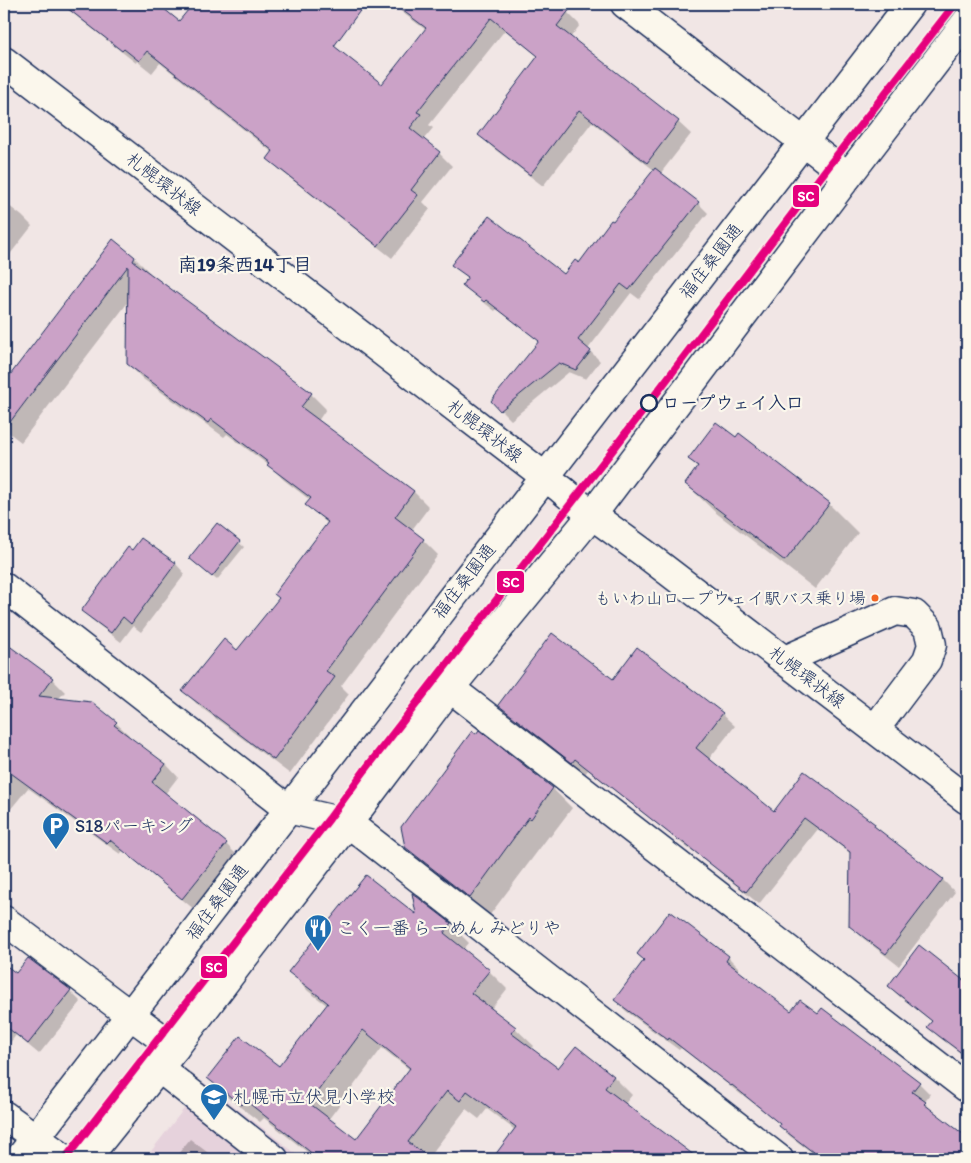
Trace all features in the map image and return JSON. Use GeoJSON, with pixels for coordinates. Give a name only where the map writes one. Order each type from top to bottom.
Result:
{"type":"FeatureCollection","features":[{"type":"Feature","properties":{"kind":"street"},"geometry":{"type":"LineString","coordinates":[[625,4],[848,176]]}},
{"type":"Feature","properties":{"kind":"street","name":"福住桑園通"},"geometry":{"type":"LineString","coordinates":[[19,1159],[910,4]]}},
{"type":"Feature","properties":{"kind":"street"},"geometry":{"type":"LineString","coordinates":[[86,1159],[167,1058],[450,688],[592,515],[967,21]]}},
{"type":"Feature","properties":{"kind":"street","name":"札幌環状線"},"geometry":{"type":"LineString","coordinates":[[4,61],[592,515],[644,552],[967,800]]}},
{"type":"Feature","properties":{"kind":"street"},"geometry":{"type":"LineString","coordinates":[[4,587],[288,809],[348,823],[778,1159]]}},
{"type":"Feature","properties":{"kind":"street"},"geometry":{"type":"LineString","coordinates":[[785,660],[895,612],[914,614],[928,628],[932,645],[927,660],[875,729]]}},
{"type":"Feature","properties":{"kind":"street"},"geometry":{"type":"LineString","coordinates":[[450,688],[967,1088]]}},
{"type":"Feature","properties":{"kind":"street"},"geometry":{"type":"LineString","coordinates":[[4,920],[130,1015],[167,1058],[274,1159]]}},
{"type":"Feature","properties":{"kind":"street"},"geometry":{"type":"LineString","coordinates":[[4,1115],[65,1159]]}},
{"type":"Feature","properties":{"kind":"shaded area","name":"札幌市立伏見小学校"},"geometry":{"type":"Polygon","coordinates":[[[204,1083],[303,1159],[145,1159],[204,1083]]]}},
{"type":"Feature","properties":{"kind":"building"},"geometry":{"type":"Polygon","coordinates":[[[62,4],[158,4],[179,21],[193,4],[365,4],[334,46],[382,84],[426,28],[394,4],[574,4],[557,26],[679,121],[647,163],[579,110],[530,175],[478,135],[538,56],[491,18],[417,112],[421,114],[410,128],[440,152],[411,190],[418,195],[378,246],[267,159],[273,151],[147,51],[139,61],[124,49],[122,51],[62,4]]]}},
{"type":"Feature","properties":{"kind":"building"},"geometry":{"type":"Polygon","coordinates":[[[655,168],[699,202],[629,290],[621,284],[578,340],[591,351],[576,370],[559,363],[500,411],[491,401],[539,341],[486,300],[484,302],[462,285],[468,277],[451,265],[489,216],[564,274],[575,260],[579,263],[611,220],[613,221],[655,168]]]}},
{"type":"Feature","properties":{"kind":"building"},"geometry":{"type":"Polygon","coordinates":[[[113,239],[135,257],[133,261],[312,393],[301,407],[414,491],[395,517],[424,539],[326,671],[335,677],[274,760],[182,691],[224,639],[237,650],[279,598],[274,594],[328,522],[305,505],[311,498],[267,465],[269,463],[211,419],[208,423],[127,364],[128,266],[4,430],[4,383],[113,239]]]}},
{"type":"Feature","properties":{"kind":"building"},"geometry":{"type":"Polygon","coordinates":[[[716,422],[736,437],[739,433],[830,503],[785,561],[685,484],[698,466],[688,459],[716,422]]]}},
{"type":"Feature","properties":{"kind":"building"},"geometry":{"type":"Polygon","coordinates":[[[217,523],[240,541],[212,577],[189,558],[217,523]]]}},
{"type":"Feature","properties":{"kind":"building"},"geometry":{"type":"Polygon","coordinates":[[[141,538],[176,563],[131,624],[123,617],[111,633],[81,611],[128,547],[132,550],[141,538]]]}},
{"type":"Feature","properties":{"kind":"building"},"geometry":{"type":"Polygon","coordinates":[[[552,633],[613,679],[637,647],[723,713],[696,748],[774,811],[804,771],[875,824],[874,826],[943,879],[886,954],[849,926],[850,852],[804,818],[746,892],[575,759],[572,763],[498,705],[552,633]]]}},
{"type":"Feature","properties":{"kind":"building"},"geometry":{"type":"Polygon","coordinates":[[[4,642],[53,678],[39,696],[92,702],[117,722],[114,725],[166,764],[152,782],[227,843],[182,899],[110,840],[107,843],[4,768],[4,642]]]}},
{"type":"Feature","properties":{"kind":"building"},"geometry":{"type":"Polygon","coordinates":[[[479,730],[553,788],[531,819],[529,817],[470,898],[405,847],[401,827],[472,731],[476,734],[479,730]]]}},
{"type":"Feature","properties":{"kind":"building"},"geometry":{"type":"Polygon","coordinates":[[[366,875],[416,914],[412,893],[451,923],[444,933],[490,970],[471,993],[516,1027],[511,1033],[558,1068],[576,1046],[614,1076],[605,1088],[699,1159],[492,1159],[516,1127],[467,1091],[460,1101],[447,1091],[408,1142],[431,1159],[319,1159],[245,1100],[241,1105],[207,1078],[240,1036],[279,1066],[328,1003],[288,972],[366,875]],[[363,1030],[309,1103],[356,1139],[410,1068],[363,1030]]]}},
{"type":"Feature","properties":{"kind":"building"},"geometry":{"type":"Polygon","coordinates":[[[670,911],[729,956],[726,961],[791,1011],[800,1000],[818,1013],[822,1008],[920,1082],[912,1092],[926,1102],[924,1104],[967,1137],[967,1159],[822,1159],[779,1126],[780,1124],[732,1085],[614,1000],[644,960],[637,954],[670,911]]]}},
{"type":"Feature","properties":{"kind":"building"},"geometry":{"type":"Polygon","coordinates":[[[919,945],[967,983],[967,1057],[927,1027],[932,1021],[888,986],[919,945]]]}},
{"type":"Feature","properties":{"kind":"building"},"geometry":{"type":"Polygon","coordinates":[[[28,958],[71,990],[28,1044],[4,1025],[4,964],[16,973],[28,958]]]}},
{"type":"Feature","properties":{"kind":"transit line","name":"SC"},"geometry":{"type":"LineString","coordinates":[[65,1159],[329,819],[955,4]]}},
{"type":"Feature","properties":{"kind":"place","name":"ロープウェイ入口"},"geometry":{"type":"Point","coordinates":[649,403]}},
{"type":"Feature","properties":{"kind":"place","name":"もいわ山ロープウェイ駅バス乗り場"},"geometry":{"type":"Point","coordinates":[875,598]}},
{"type":"Feature","properties":{"kind":"place","name":"S18パーキング"},"geometry":{"type":"Point","coordinates":[56,850]}},
{"type":"Feature","properties":{"kind":"place","name":"こく一番 らーめん みどりや"},"geometry":{"type":"Point","coordinates":[318,952]}},
{"type":"Feature","properties":{"kind":"place","name":"札幌市立伏見小学校"},"geometry":{"type":"Point","coordinates":[214,1121]}},
{"type":"Feature","properties":{"kind":"district","name":"南19条西14丁目"},"geometry":{"type":"Point","coordinates":[245,264]}}]}
